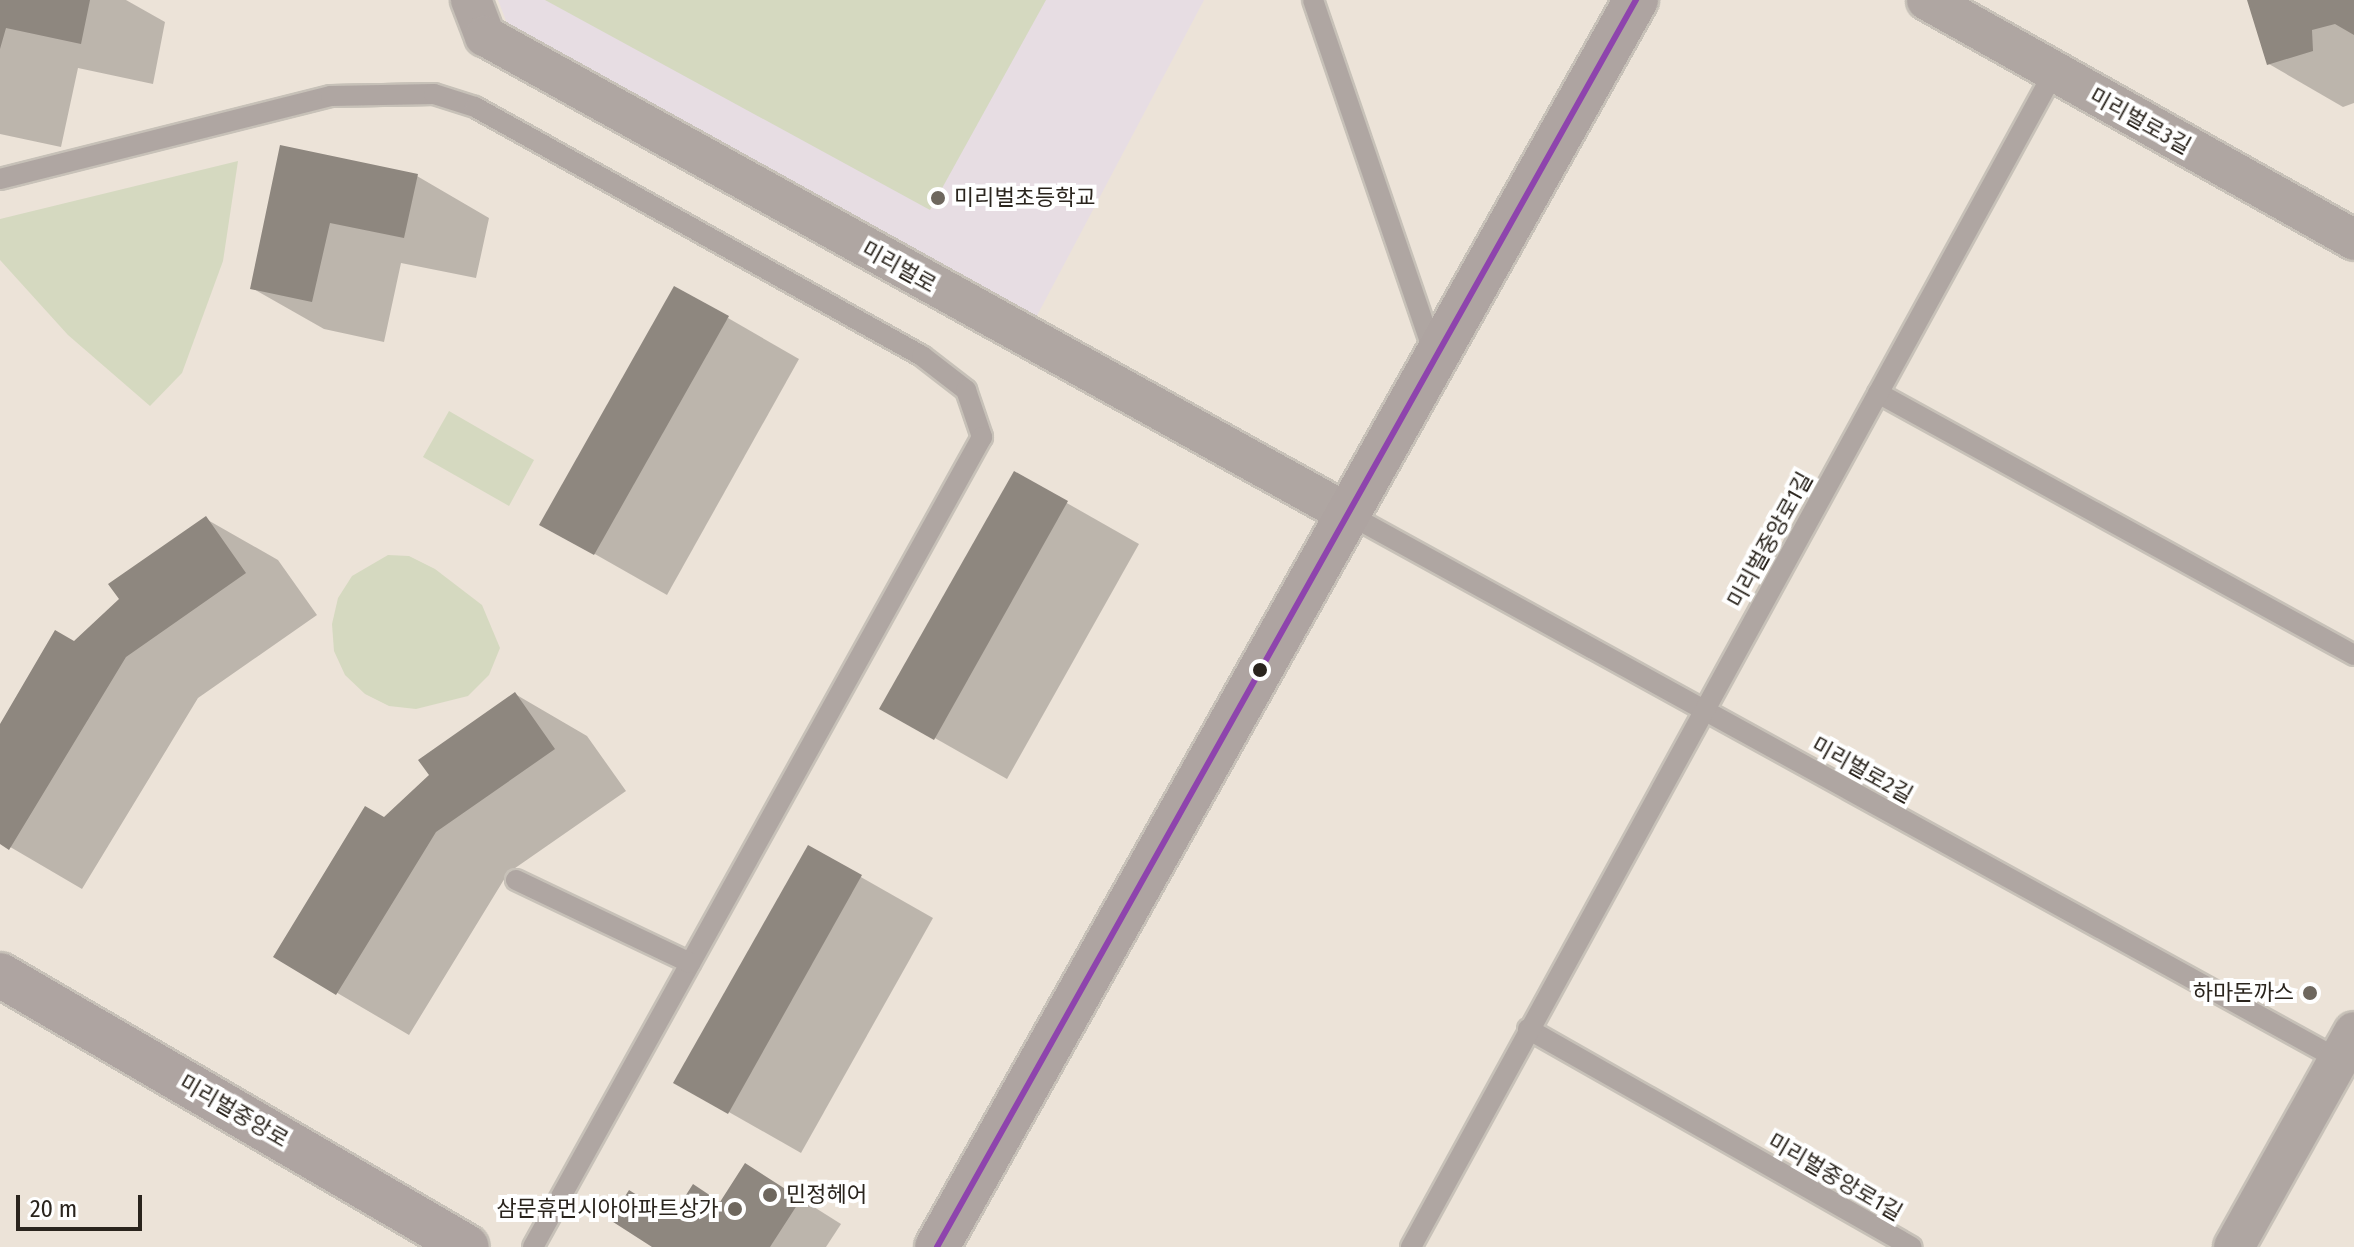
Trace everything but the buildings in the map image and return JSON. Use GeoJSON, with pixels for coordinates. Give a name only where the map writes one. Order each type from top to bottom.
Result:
{"type":"FeatureCollection","features":[{"type":"Feature","properties":{"kind":"street","name":"미리벌로"},"geometry":{"type":"LineString","coordinates":[[471,0],[485,36],[1348,514]]}},
{"type":"Feature","properties":{"kind":"street"},"geometry":{"type":"LineString","coordinates":[[937,1247],[1636,0]]}},
{"type":"Feature","properties":{"kind":"street","name":"미리벌로3길"},"geometry":{"type":"LineString","coordinates":[[1927,0],[2053,74],[2354,240]]}},
{"type":"Feature","properties":{"kind":"street","name":"미리벌중앙로"},"geometry":{"type":"LineString","coordinates":[[0,975],[467,1247]]}},
{"type":"Feature","properties":{"kind":"street"},"geometry":{"type":"LineString","coordinates":[[2234,1247],[2349,1053]]}},
{"type":"Feature","properties":{"kind":"lane"},"geometry":{"type":"LineString","coordinates":[[1313,0],[1435,357]]}},
{"type":"Feature","properties":{"kind":"lane","name":"미리벌중앙로1길"},"geometry":{"type":"LineString","coordinates":[[1411,1247],[2053,74]]}},
{"type":"Feature","properties":{"kind":"lane"},"geometry":{"type":"LineString","coordinates":[[0,179],[331,96],[434,94],[475,107],[922,356],[966,390],[982,437],[533,1247]]}},
{"type":"Feature","properties":{"kind":"lane"},"geometry":{"type":"LineString","coordinates":[[1878,393],[2354,655]]}},
{"type":"Feature","properties":{"kind":"lane","name":"미리벌로2길"},"geometry":{"type":"LineString","coordinates":[[1348,514],[1704,710],[2349,1053]]}},
{"type":"Feature","properties":{"kind":"lane"},"geometry":{"type":"LineString","coordinates":[[516,880],[690,963]]}},
{"type":"Feature","properties":{"kind":"lane","name":"미리벌중앙로1길"},"geometry":{"type":"LineString","coordinates":[[1528,1029],[1911,1247]]}},
{"type":"Feature","properties":{"kind":"shaded area","name":"미리벌초등학교"},"geometry":{"type":"Polygon","coordinates":[[[498,0],[1204,0],[1031,327],[525,70],[498,0]]]}},
{"type":"Feature","properties":{"kind":"green space"},"geometry":{"type":"Polygon","coordinates":[[[545,0],[1046,0],[930,210],[545,0]]]}},
{"type":"Feature","properties":{"kind":"green space"},"geometry":{"type":"Polygon","coordinates":[[[238,161],[223,261],[182,373],[150,406],[68,335],[0,260],[0,219],[238,161]]]}},
{"type":"Feature","properties":{"kind":"green space"},"geometry":{"type":"Polygon","coordinates":[[[449,411],[534,460],[509,506],[423,457],[449,411]]]}},
{"type":"Feature","properties":{"kind":"green space"},"geometry":{"type":"Polygon","coordinates":[[[388,555],[409,556],[435,569],[482,605],[500,648],[489,675],[468,696],[416,709],[389,706],[365,694],[345,675],[334,651],[332,624],[338,598],[352,576],[388,555]]]}},
{"type":"Feature","properties":{"kind":"transit line"},"geometry":{"type":"LineString","coordinates":[[937,1247],[1636,0]]}},
{"type":"Feature","properties":{"kind":"place","name":"미리벌초등학교"},"geometry":{"type":"Point","coordinates":[938,198]}},
{"type":"Feature","properties":{"kind":"place","name":"하마돈까스"},"geometry":{"type":"Point","coordinates":[2310,993]}},
{"type":"Feature","properties":{"kind":"place","name":"민정헤어"},"geometry":{"type":"Point","coordinates":[770,1195]}},
{"type":"Feature","properties":{"kind":"place","name":"삼문휴먼시아아파트상가"},"geometry":{"type":"Point","coordinates":[735,1209]}}]}
